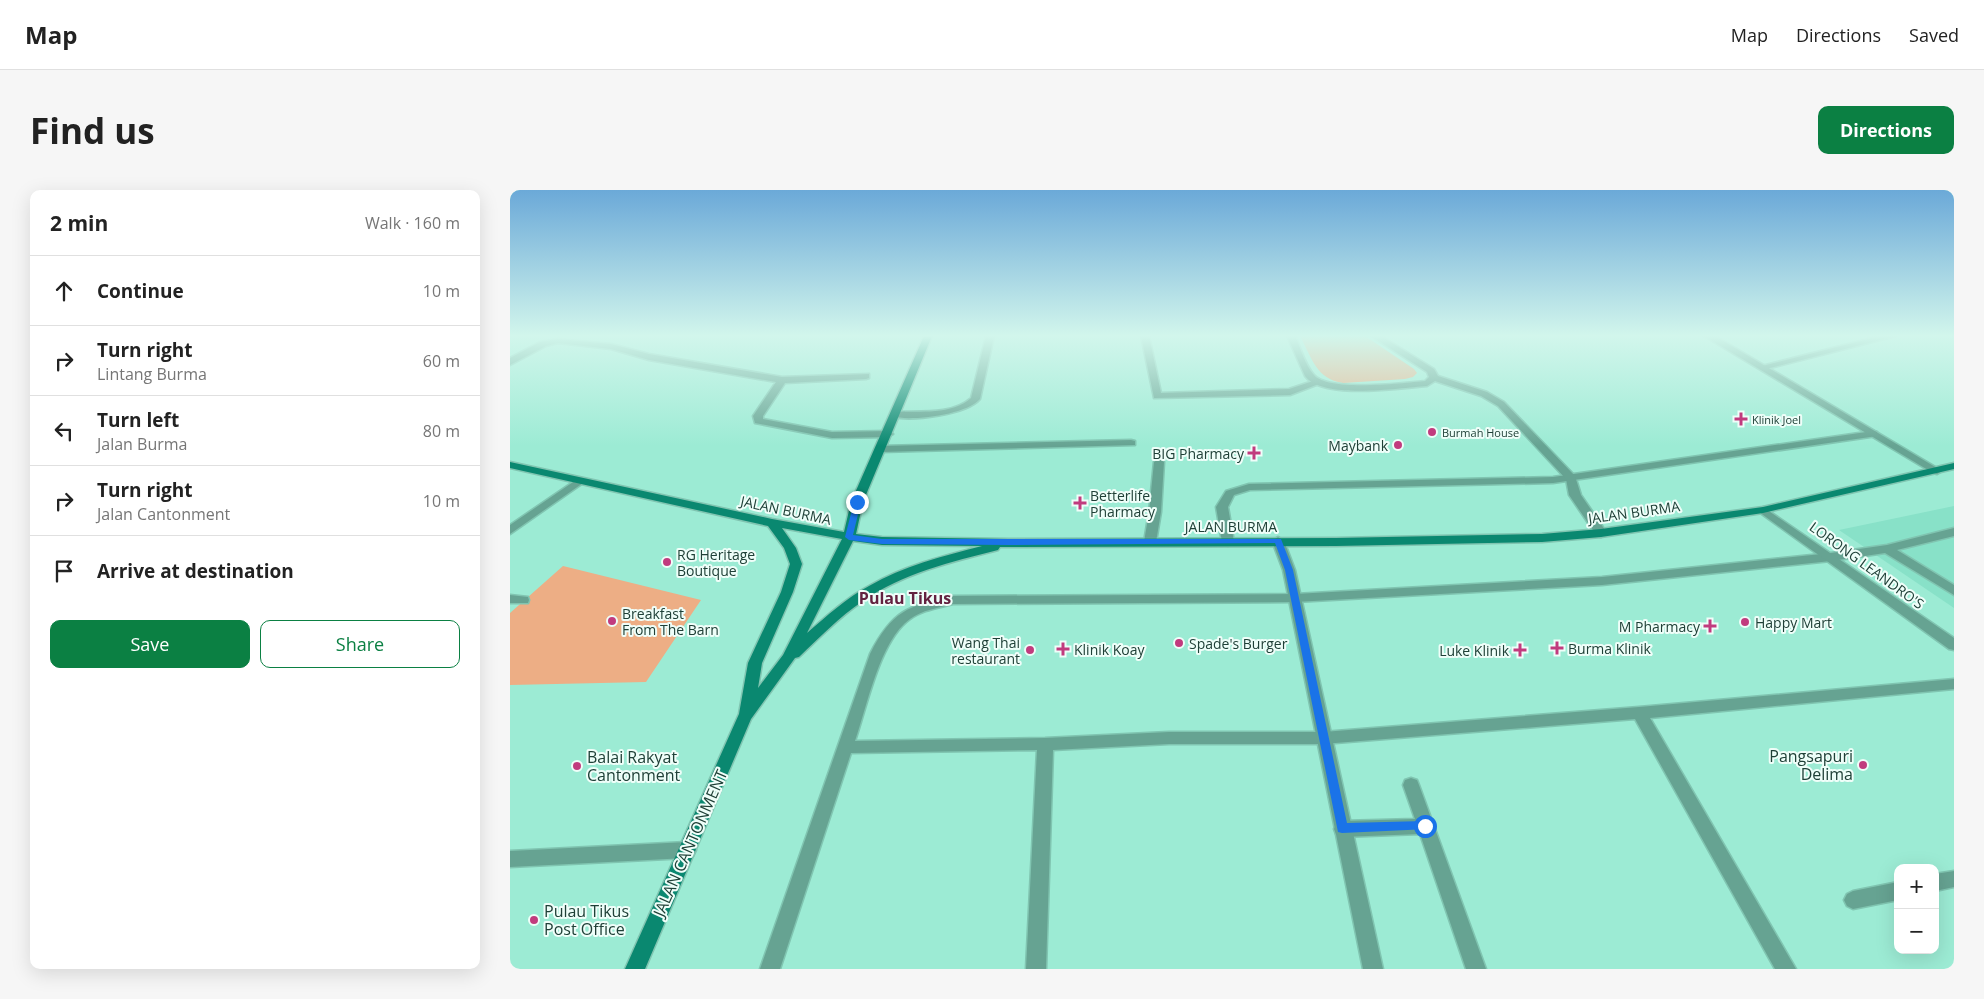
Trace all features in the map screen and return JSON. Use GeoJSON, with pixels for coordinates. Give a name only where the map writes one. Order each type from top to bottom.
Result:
{"type":"FeatureCollection","features":[{"type":"Feature","properties":{"kind":"main road","name":"JALAN CANTONMENT"},"geometry":{"type":"LineString","coordinates":[[745,716],[788,658],[849,537],[857,502],[913,372]]}},
{"type":"Feature","properties":{"kind":"main road","name":"JALAN BURMA"},"geometry":{"type":"LineString","coordinates":[[510,465],[772,523],[849,537],[882,541],[1008,543],[1336,542],[1542,538],[1601,533],[1763,510],[1954,466]]}},
{"type":"Feature","properties":{"kind":"main road","name":"JALAN CANTONMENT"},"geometry":{"type":"LineString","coordinates":[[635,969],[745,716],[755,663],[787,592],[796,564],[790,548],[772,523]]}},
{"type":"Feature","properties":{"kind":"main road"},"geometry":{"type":"LineString","coordinates":[[788,658],[836,615],[859,597],[879,585],[919,568],[1008,543]]}},
{"type":"Feature","properties":{"kind":"street"},"geometry":{"type":"LineString","coordinates":[[738,372],[782,380],[866,376]]}},
{"type":"Feature","properties":{"kind":"street"},"geometry":{"type":"LineString","coordinates":[[896,415],[958,410],[972,403],[975,399],[981,372]]}},
{"type":"Feature","properties":{"kind":"street"},"geometry":{"type":"LineString","coordinates":[[1153,372],[1157,396],[1290,392],[1319,382]]}},
{"type":"Feature","properties":{"kind":"street"},"geometry":{"type":"LineString","coordinates":[[1308,372],[1311,378],[1326,386],[1361,387],[1427,384],[1434,378]]}},
{"type":"Feature","properties":{"kind":"street"},"geometry":{"type":"LineString","coordinates":[[1432,372],[1434,378],[1484,394],[1501,404],[1572,478],[1574,495],[1601,533]]}},
{"type":"Feature","properties":{"kind":"street"},"geometry":{"type":"LineString","coordinates":[[1771,372],[1937,471]]}},
{"type":"Feature","properties":{"kind":"street"},"geometry":{"type":"LineString","coordinates":[[782,380],[758,416],[758,421],[832,435],[888,434]]}},
{"type":"Feature","properties":{"kind":"street"},"geometry":{"type":"LineString","coordinates":[[1228,542],[1222,507],[1230,493],[1249,488],[1553,480],[1873,434]]}},
{"type":"Feature","properties":{"kind":"street"},"geometry":{"type":"LineString","coordinates":[[881,449],[1131,443]]}},
{"type":"Feature","properties":{"kind":"street"},"geometry":{"type":"LineString","coordinates":[[1150,542],[1159,462]]}},
{"type":"Feature","properties":{"kind":"street"},"geometry":{"type":"LineString","coordinates":[[510,530],[578,481]]}},
{"type":"Feature","properties":{"kind":"street","name":"LORONG LEANDRO'S"},"geometry":{"type":"LineString","coordinates":[[1763,510],[1954,645]]}},
{"type":"Feature","properties":{"kind":"street"},"geometry":{"type":"LineString","coordinates":[[770,969],[847,747],[877,654],[887,633],[902,617],[926,606],[953,600],[1295,598],[1602,581],[1831,557],[1887,549],[1954,532]]}},
{"type":"Feature","properties":{"kind":"street"},"geometry":{"type":"LineString","coordinates":[[1278,541],[1289,570],[1373,969]]}},
{"type":"Feature","properties":{"kind":"street"},"geometry":{"type":"LineString","coordinates":[[1887,549],[1954,591]]}},
{"type":"Feature","properties":{"kind":"street"},"geometry":{"type":"LineString","coordinates":[[510,598],[524,600]]}},
{"type":"Feature","properties":{"kind":"street"},"geometry":{"type":"LineString","coordinates":[[847,747],[1045,744],[1170,738],[1323,738],[1639,713],[1954,684]]}},
{"type":"Feature","properties":{"kind":"street"},"geometry":{"type":"LineString","coordinates":[[1639,713],[1786,969]]}},
{"type":"Feature","properties":{"kind":"street"},"geometry":{"type":"LineString","coordinates":[[1036,969],[1045,744]]}},
{"type":"Feature","properties":{"kind":"street"},"geometry":{"type":"LineString","coordinates":[[1411,785],[1476,969]]}},
{"type":"Feature","properties":{"kind":"street"},"geometry":{"type":"LineString","coordinates":[[1342,828],[1425,826]]}},
{"type":"Feature","properties":{"kind":"street"},"geometry":{"type":"LineString","coordinates":[[510,860],[687,850]]}},
{"type":"Feature","properties":{"kind":"street"},"geometry":{"type":"LineString","coordinates":[[1939,882],[1954,879]]}},
{"type":"Feature","properties":{"kind":"street"},"geometry":{"type":"LineString","coordinates":[[1853,900],[1894,891]]}},
{"type":"Feature","properties":{"kind":"shaded area"},"geometry":{"type":"Polygon","coordinates":[[[1321,372],[1417,373],[1413,377],[1405,379],[1343,383],[1327,377],[1321,372]]]}},
{"type":"Feature","properties":{"kind":"shaded area"},"geometry":{"type":"Polygon","coordinates":[[[1954,506],[1954,608],[1839,530],[1954,506]]]}},
{"type":"Feature","properties":{"kind":"shaded area"},"geometry":{"type":"Polygon","coordinates":[[[563,566],[701,600],[646,682],[510,685],[510,613],[563,566]]]}},
{"type":"Feature","properties":{"kind":"place","name":"Klinik Joel"},"geometry":{"type":"Point","coordinates":[1741,419]}},
{"type":"Feature","properties":{"kind":"place","name":"Burmah House"},"geometry":{"type":"Point","coordinates":[1432,432]}},
{"type":"Feature","properties":{"kind":"place","name":"Maybank"},"geometry":{"type":"Point","coordinates":[1398,445]}},
{"type":"Feature","properties":{"kind":"place","name":"BIG Pharmacy"},"geometry":{"type":"Point","coordinates":[1254,453]}},
{"type":"Feature","properties":{"kind":"place","name":"Betterlife Pharmacy"},"geometry":{"type":"Point","coordinates":[1080,503]}},
{"type":"Feature","properties":{"kind":"place","name":"RG Heritage Boutique"},"geometry":{"type":"Point","coordinates":[667,562]}},
{"type":"Feature","properties":{"kind":"place","name":"Breakfast From The Barn"},"geometry":{"type":"Point","coordinates":[612,621]}},
{"type":"Feature","properties":{"kind":"place","name":"Happy Mart"},"geometry":{"type":"Point","coordinates":[1745,622]}},
{"type":"Feature","properties":{"kind":"place","name":"M Pharmacy"},"geometry":{"type":"Point","coordinates":[1710,626]}},
{"type":"Feature","properties":{"kind":"place","name":"Spade's Burger"},"geometry":{"type":"Point","coordinates":[1179,643]}},
{"type":"Feature","properties":{"kind":"place","name":"Burma Klinik"},"geometry":{"type":"Point","coordinates":[1557,648]}},
{"type":"Feature","properties":{"kind":"place","name":"Klinik Koay"},"geometry":{"type":"Point","coordinates":[1063,649]}},
{"type":"Feature","properties":{"kind":"place","name":"Wang Thai restaurant"},"geometry":{"type":"Point","coordinates":[1030,650]}},
{"type":"Feature","properties":{"kind":"place","name":"Luke Klinik"},"geometry":{"type":"Point","coordinates":[1520,650]}},
{"type":"Feature","properties":{"kind":"place","name":"Pangsapuri Delima"},"geometry":{"type":"Point","coordinates":[1863,765]}},
{"type":"Feature","properties":{"kind":"place","name":"Balai Rakyat Cantonment"},"geometry":{"type":"Point","coordinates":[577,766]}},
{"type":"Feature","properties":{"kind":"place","name":"Pulau Tikus Post Office"},"geometry":{"type":"Point","coordinates":[534,920]}},
{"type":"Feature","properties":{"kind":"district","name":"Pulau Tikus"},"geometry":{"type":"Point","coordinates":[905,598]}},
{"type":"Feature","properties":{"kind":"route"},"geometry":{"type":"LineString","coordinates":[[857,502],[849,537],[882,541],[1008,543],[1278,541],[1289,570],[1342,828],[1425,826]]}}]}
